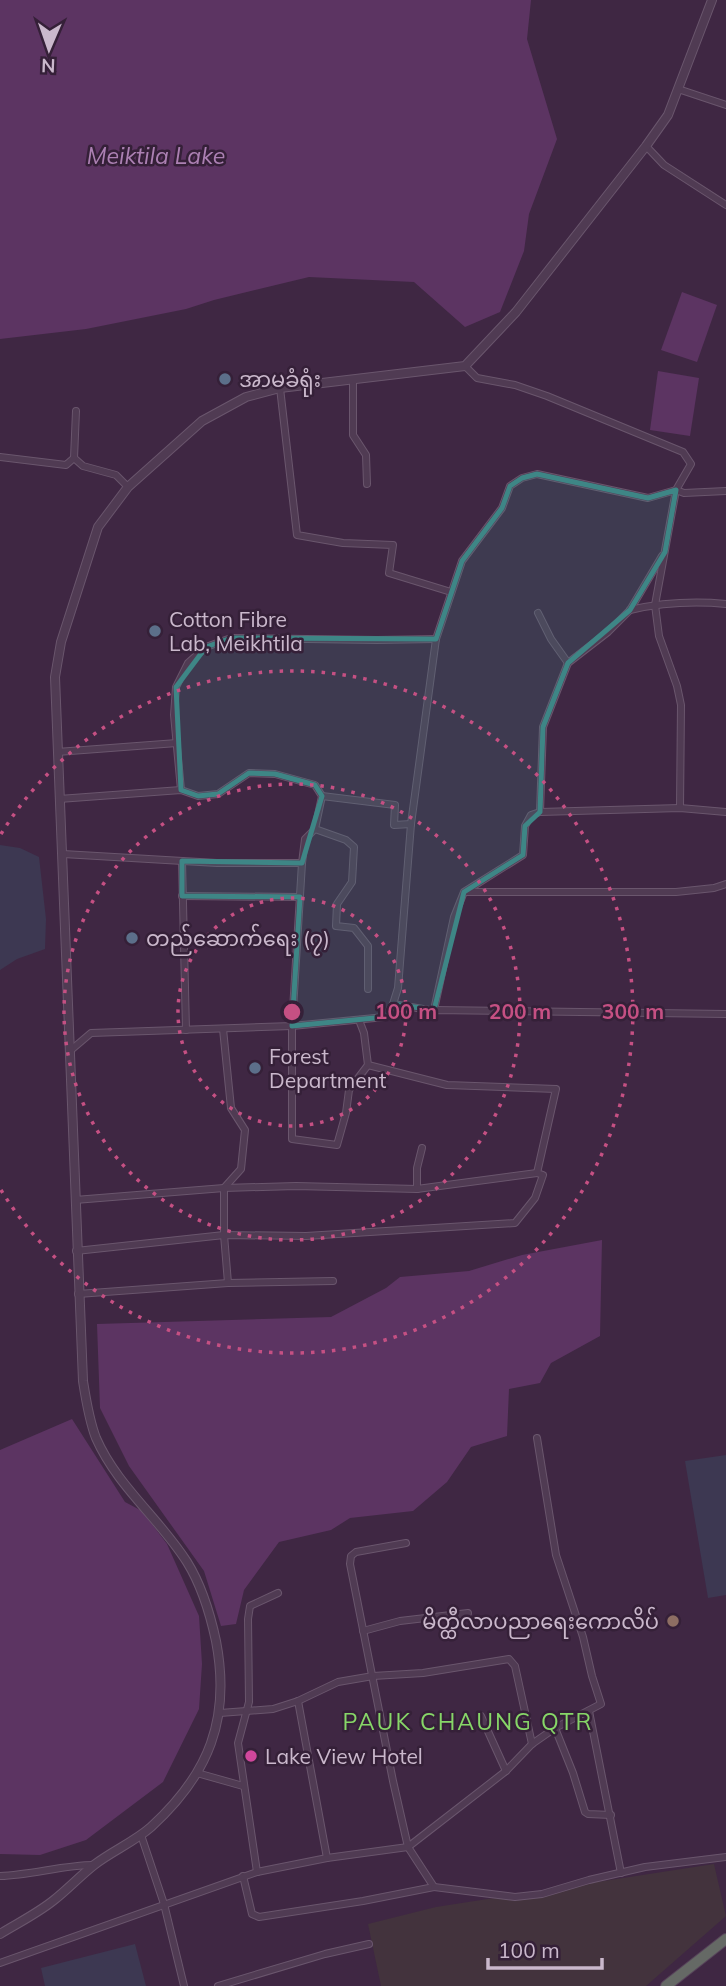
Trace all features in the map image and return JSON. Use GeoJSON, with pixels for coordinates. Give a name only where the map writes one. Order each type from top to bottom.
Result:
{"type":"FeatureCollection","features":[{"type":"Feature","properties":{"kind":"highway"},"geometry":{"type":"LineString","coordinates":[[666,1986],[726,1938]]}},
{"type":"Feature","properties":{"kind":"street"},"geometry":{"type":"LineString","coordinates":[[0,1934],[52,1902],[94,1865],[141,1835],[173,1804],[197,1773],[215,1734],[220,1713],[220,1661],[211,1617],[202,1592],[186,1560],[122,1482],[95,1435],[83,1381],[55,677],[61,642],[98,527],[128,486],[202,421],[246,397],[280,388],[465,366],[516,312],[668,115],[712,0]]}},
{"type":"Feature","properties":{"kind":"street"},"geometry":{"type":"LineString","coordinates":[[678,89],[726,105]]}},
{"type":"Feature","properties":{"kind":"street"},"geometry":{"type":"LineString","coordinates":[[646,146],[664,165],[726,205]]}},
{"type":"Feature","properties":{"kind":"street"},"geometry":{"type":"LineString","coordinates":[[465,366],[477,378],[515,385],[547,396],[683,452],[691,464],[676,490],[655,604],[660,636],[681,705],[680,808]]}},
{"type":"Feature","properties":{"kind":"street"},"geometry":{"type":"LineString","coordinates":[[353,380],[353,435],[366,455],[367,484]]}},
{"type":"Feature","properties":{"kind":"street"},"geometry":{"type":"LineString","coordinates":[[280,388],[297,534],[343,543],[393,545],[389,573],[451,592]]}},
{"type":"Feature","properties":{"kind":"street"},"geometry":{"type":"LineString","coordinates":[[0,457],[66,465],[74,458],[76,411]]}},
{"type":"Feature","properties":{"kind":"street"},"geometry":{"type":"LineString","coordinates":[[74,458],[83,466],[116,475],[128,486]]}},
{"type":"Feature","properties":{"kind":"street"},"geometry":{"type":"LineString","coordinates":[[71,1050],[91,1033],[292,1026],[385,1017],[398,988],[411,824],[436,639],[462,561],[502,508],[510,486],[522,478],[537,474],[648,498],[676,490],[684,493],[726,491]]}},
{"type":"Feature","properties":{"kind":"street"},"geometry":{"type":"LineString","coordinates":[[540,812],[542,727],[569,663],[608,632],[630,610],[665,552]]}},
{"type":"Feature","properties":{"kind":"street"},"geometry":{"type":"LineString","coordinates":[[630,610],[655,604],[726,604]]}},
{"type":"Feature","properties":{"kind":"street"},"geometry":{"type":"LineString","coordinates":[[538,613],[551,639],[569,663]]}},
{"type":"Feature","properties":{"kind":"street"},"geometry":{"type":"LineString","coordinates":[[181,790],[174,715],[176,687],[188,663],[206,647],[231,638],[436,639]]}},
{"type":"Feature","properties":{"kind":"street"},"geometry":{"type":"LineString","coordinates":[[57,751],[177,743]]}},
{"type":"Feature","properties":{"kind":"street"},"geometry":{"type":"LineString","coordinates":[[59,799],[181,790],[198,796],[218,794],[249,773],[275,774],[315,785],[322,796],[314,829],[305,839],[302,863],[292,1026],[292,1139],[337,1145],[349,1090],[368,1065],[364,1033],[359,1020]]}},
{"type":"Feature","properties":{"kind":"street"},"geometry":{"type":"LineString","coordinates":[[322,796],[395,805],[394,825],[411,824]]}},
{"type":"Feature","properties":{"kind":"street"},"geometry":{"type":"LineString","coordinates":[[434,1010],[454,917],[464,892],[523,855],[524,826],[531,815],[540,812],[680,808],[726,812]]}},
{"type":"Feature","properties":{"kind":"street"},"geometry":{"type":"LineString","coordinates":[[314,829],[346,840],[354,847],[352,882],[338,904],[336,926],[354,928],[368,946],[368,989]]}},
{"type":"Feature","properties":{"kind":"street"},"geometry":{"type":"LineString","coordinates":[[63,854],[181,861],[302,863]]}},
{"type":"Feature","properties":{"kind":"street"},"geometry":{"type":"LineString","coordinates":[[181,861],[186,1030]]}},
{"type":"Feature","properties":{"kind":"street"},"geometry":{"type":"LineString","coordinates":[[464,892],[677,892],[726,884]]}},
{"type":"Feature","properties":{"kind":"street"},"geometry":{"type":"LineString","coordinates":[[182,896],[300,897]]}},
{"type":"Feature","properties":{"kind":"street"},"geometry":{"type":"LineString","coordinates":[[393,1004],[435,1012],[434,1010],[726,1014]]}},
{"type":"Feature","properties":{"kind":"street"},"geometry":{"type":"LineString","coordinates":[[223,1029],[231,1108],[245,1130],[241,1169],[224,1188],[228,1283]]}},
{"type":"Feature","properties":{"kind":"street"},"geometry":{"type":"LineString","coordinates":[[368,1065],[447,1085],[556,1089],[537,1173]]}},
{"type":"Feature","properties":{"kind":"street"},"geometry":{"type":"LineString","coordinates":[[417,1189],[417,1168],[422,1148]]}},
{"type":"Feature","properties":{"kind":"street"},"geometry":{"type":"LineString","coordinates":[[75,1200],[224,1188],[296,1186],[417,1189],[537,1173],[543,1175],[534,1198],[515,1223],[306,1236],[224,1235],[76,1251]]}},
{"type":"Feature","properties":{"kind":"street"},"geometry":{"type":"LineString","coordinates":[[78,1294],[228,1283],[333,1281]]}},
{"type":"Feature","properties":{"kind":"street"},"geometry":{"type":"LineString","coordinates":[[0,1963],[257,1872],[327,1858],[408,1847],[506,1771],[532,1744],[555,1728],[601,1704],[583,1637],[556,1555],[537,1438]]}},
{"type":"Feature","properties":{"kind":"street"},"geometry":{"type":"LineString","coordinates":[[406,1543],[356,1552],[351,1556],[353,1583],[408,1847],[434,1886]]}},
{"type":"Feature","properties":{"kind":"street"},"geometry":{"type":"LineString","coordinates":[[257,1872],[238,1743],[248,1702],[250,1606],[278,1593]]}},
{"type":"Feature","properties":{"kind":"street"},"geometry":{"type":"LineString","coordinates":[[363,1631],[400,1621],[468,1613]]}},
{"type":"Feature","properties":{"kind":"street"},"geometry":{"type":"LineString","coordinates":[[220,1713],[272,1709],[298,1701],[338,1682],[373,1676],[423,1673],[509,1659],[515,1667],[532,1744]]}},
{"type":"Feature","properties":{"kind":"street"},"geometry":{"type":"LineString","coordinates":[[298,1701],[327,1858]]}},
{"type":"Feature","properties":{"kind":"street"},"geometry":{"type":"LineString","coordinates":[[589,1711],[621,1872]]}},
{"type":"Feature","properties":{"kind":"street"},"geometry":{"type":"LineString","coordinates":[[481,1716],[506,1771]]}},
{"type":"Feature","properties":{"kind":"street"},"geometry":{"type":"LineString","coordinates":[[555,1728],[573,1773],[584,1812],[611,1815]]}},
{"type":"Feature","properties":{"kind":"street"},"geometry":{"type":"LineString","coordinates":[[197,1773],[243,1786]]}},
{"type":"Feature","properties":{"kind":"street"},"geometry":{"type":"LineString","coordinates":[[141,1835],[164,1904],[184,1986]]}},
{"type":"Feature","properties":{"kind":"street"},"geometry":{"type":"LineString","coordinates":[[243,1876],[251,1914],[259,1917],[363,1902],[434,1886],[516,1897],[542,1894],[621,1872],[726,1857]]}},
{"type":"Feature","properties":{"kind":"street"},"geometry":{"type":"LineString","coordinates":[[0,1876],[54,1871],[75,1865],[94,1865]]}},
{"type":"Feature","properties":{"kind":"street"},"geometry":{"type":"LineString","coordinates":[[218,1986],[325,1954],[369,1944]]}},
{"type":"Feature","properties":{"kind":"highlighted area"},"geometry":{"type":"Polygon","coordinates":[[[537,474],[648,498],[676,490],[665,552],[630,610],[568,663],[543,727],[540,812],[525,826],[523,855],[464,892],[434,1010],[393,1004],[385,1017],[292,1026],[300,897],[182,896],[182,861],[302,863],[322,796],[315,785],[275,774],[249,773],[218,794],[198,796],[181,790],[176,687],[206,647],[231,638],[436,639],[462,561],[502,508],[510,486],[522,478],[537,474]]]}},
{"type":"Feature","properties":{"kind":"shaded area"},"geometry":{"type":"Polygon","coordinates":[[[0,845],[20,848],[39,857],[46,919],[45,949],[17,959],[0,970],[0,845]]]}},
{"type":"Feature","properties":{"kind":"shaded area"},"geometry":{"type":"Polygon","coordinates":[[[726,1455],[726,1595],[708,1598],[685,1461],[726,1455]]]}},
{"type":"Feature","properties":{"kind":"shaded area"},"geometry":{"type":"Polygon","coordinates":[[[714,1864],[726,1916],[646,1986],[381,1986],[368,1924],[436,1907],[714,1864]]]}},
{"type":"Feature","properties":{"kind":"shaded area"},"geometry":{"type":"Polygon","coordinates":[[[135,1944],[146,1986],[45,1986],[41,1968],[135,1944]]]}},
{"type":"Feature","properties":{"kind":"water","name":"Meiktila Lake"},"geometry":{"type":"Polygon","coordinates":[[[0,0],[531,0],[527,39],[557,139],[529,214],[524,251],[500,312],[465,327],[414,282],[309,277],[186,309],[86,329],[0,339],[0,0]]]}},
{"type":"Feature","properties":{"kind":"water"},"geometry":{"type":"Polygon","coordinates":[[[682,292],[717,305],[697,362],[661,350],[682,292]]]}},
{"type":"Feature","properties":{"kind":"water"},"geometry":{"type":"Polygon","coordinates":[[[658,371],[699,378],[690,436],[650,430],[658,371]]]}},
{"type":"Feature","properties":{"kind":"water"},"geometry":{"type":"Polygon","coordinates":[[[602,1240],[600,1336],[551,1363],[540,1383],[509,1389],[507,1436],[471,1447],[447,1482],[413,1511],[350,1518],[331,1530],[279,1542],[244,1590],[236,1624],[221,1626],[204,1571],[129,1466],[100,1408],[97,1324],[331,1317],[386,1288],[400,1277],[469,1271],[522,1255],[602,1240]]]}},
{"type":"Feature","properties":{"kind":"water"},"geometry":{"type":"Polygon","coordinates":[[[72,1419],[125,1502],[142,1511],[167,1544],[199,1616],[202,1664],[199,1709],[163,1782],[86,1840],[40,1855],[0,1854],[0,1450],[72,1419]]]}},
{"type":"Feature","properties":{"kind":"place","name":"အာမခံရုံး"},"geometry":{"type":"Point","coordinates":[225,379]}},
{"type":"Feature","properties":{"kind":"place","name":"Cotton Fibre Lab, Meikhtila"},"geometry":{"type":"Point","coordinates":[155,631]}},
{"type":"Feature","properties":{"kind":"place","name":"တည်ဆောက်ရေး (၇)"},"geometry":{"type":"Point","coordinates":[132,938]}},
{"type":"Feature","properties":{"kind":"place","name":"Forest Department"},"geometry":{"type":"Point","coordinates":[255,1068]}},
{"type":"Feature","properties":{"kind":"place","name":"မိတ္ထီလာပညာရေးကောလိပ်"},"geometry":{"type":"Point","coordinates":[673,1621]}},
{"type":"Feature","properties":{"kind":"place","name":"Lake View Hotel"},"geometry":{"type":"Point","coordinates":[251,1756]}},
{"type":"Feature","properties":{"kind":"district","name":"PAUK CHAUNG QTR"},"geometry":{"type":"Point","coordinates":[468,1721]}}]}
